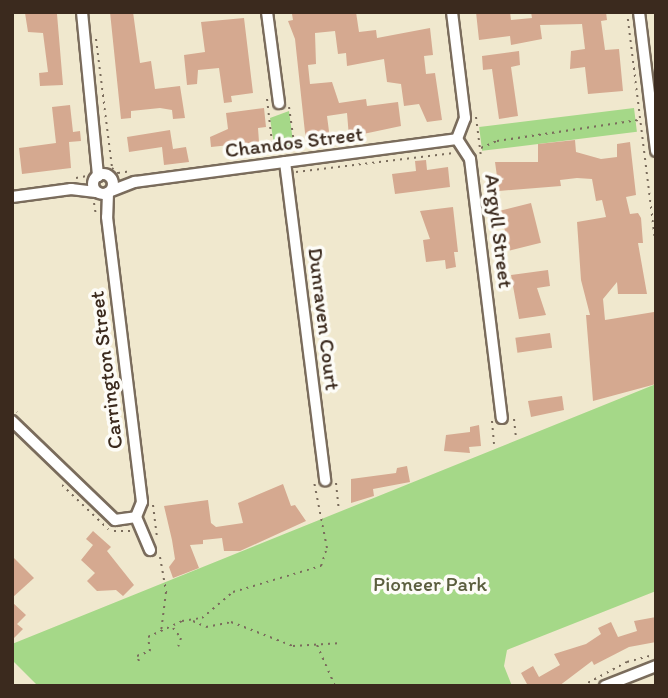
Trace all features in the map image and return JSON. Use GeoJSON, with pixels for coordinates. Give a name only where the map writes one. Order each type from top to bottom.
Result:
{"type":"FeatureCollection","features":[{"type":"Feature","properties":{"kind":"street"},"geometry":{"type":"LineString","coordinates":[[82,12],[99,150],[101,193]]}},
{"type":"Feature","properties":{"kind":"street"},"geometry":{"type":"LineString","coordinates":[[267,12],[279,103]]}},
{"type":"Feature","properties":{"kind":"street"},"geometry":{"type":"LineString","coordinates":[[452,12],[465,118],[457,139]]}},
{"type":"Feature","properties":{"kind":"street"},"geometry":{"type":"LineString","coordinates":[[639,12],[646,120],[656,151]]}},
{"type":"Feature","properties":{"kind":"street","name":"Chandos Street"},"geometry":{"type":"LineString","coordinates":[[135,182],[286,168],[457,139]]}},
{"type":"Feature","properties":{"kind":"street","name":"Argyll Street"},"geometry":{"type":"LineString","coordinates":[[457,139],[470,159],[502,418]]}},
{"type":"Feature","properties":{"kind":"street","name":"Dunraven Court"},"geometry":{"type":"LineString","coordinates":[[286,168],[325,480]]}},
{"type":"Feature","properties":{"kind":"street"},"geometry":{"type":"LineString","coordinates":[[100,175],[101,193]]}},
{"type":"Feature","properties":{"kind":"street"},"geometry":{"type":"LineString","coordinates":[[71,189],[100,175],[135,182]]}},
{"type":"Feature","properties":{"kind":"street"},"geometry":{"type":"LineString","coordinates":[[12,197],[71,189],[101,193],[135,182]]}},
{"type":"Feature","properties":{"kind":"street","name":"Carrington Street"},"geometry":{"type":"LineString","coordinates":[[101,193],[102,218],[142,502],[136,517]]}},
{"type":"Feature","properties":{"kind":"street"},"geometry":{"type":"LineString","coordinates":[[17,419],[115,520],[136,517],[153,549]]}},
{"type":"Feature","properties":{"kind":"street"},"geometry":{"type":"LineString","coordinates":[[605,686],[656,666]]}},
{"type":"Feature","properties":{"kind":"path"},"geometry":{"type":"LineString","coordinates":[[627,12],[646,120],[656,247]]}},
{"type":"Feature","properties":{"kind":"path"},"geometry":{"type":"LineString","coordinates":[[96,38],[112,168],[118,173],[144,170]]}},
{"type":"Feature","properties":{"kind":"path"},"geometry":{"type":"LineString","coordinates":[[482,148],[497,141],[646,120]]}},
{"type":"Feature","properties":{"kind":"path"},"geometry":{"type":"LineString","coordinates":[[261,155],[297,151]]}},
{"type":"Feature","properties":{"kind":"path"},"geometry":{"type":"LineString","coordinates":[[286,168],[459,152]]}},
{"type":"Feature","properties":{"kind":"path"},"geometry":{"type":"LineString","coordinates":[[63,179],[100,175]]}},
{"type":"Feature","properties":{"kind":"path"},"geometry":{"type":"LineString","coordinates":[[101,193],[102,218]]}},
{"type":"Feature","properties":{"kind":"path"},"geometry":{"type":"LineString","coordinates":[[12,407],[17,419]]}},
{"type":"Feature","properties":{"kind":"path"},"geometry":{"type":"LineString","coordinates":[[139,661],[137,656],[150,651],[148,637],[193,620],[244,586],[298,576],[321,566],[327,548],[314,481],[325,480]]}},
{"type":"Feature","properties":{"kind":"path"},"geometry":{"type":"LineString","coordinates":[[152,493],[153,549],[166,592],[161,632]]}},
{"type":"Feature","properties":{"kind":"path"},"geometry":{"type":"LineString","coordinates":[[193,620],[206,627],[231,622],[293,646],[342,643]]}},
{"type":"Feature","properties":{"kind":"path"},"geometry":{"type":"LineString","coordinates":[[172,627],[181,638],[178,647]]}},
{"type":"Feature","properties":{"kind":"path"},"geometry":{"type":"LineString","coordinates":[[317,644],[335,686]]}},
{"type":"Feature","properties":{"kind":"path"},"geometry":{"type":"LineString","coordinates":[[582,686],[627,662],[656,654]]}},
{"type":"Feature","properties":{"kind":"green space"},"geometry":{"type":"Polygon","coordinates":[[[634,108],[637,132],[482,151],[479,127],[634,108]]]}},
{"type":"Feature","properties":{"kind":"green space"},"geometry":{"type":"Polygon","coordinates":[[[289,111],[294,149],[275,152],[270,118],[289,111]]]}},
{"type":"Feature","properties":{"kind":"green space","name":"Pioneer Park"},"geometry":{"type":"Polygon","coordinates":[[[656,384],[656,591],[507,650],[504,666],[512,686],[38,686],[12,660],[12,644],[656,384]]]}},
{"type":"Feature","properties":{"kind":"building"},"geometry":{"type":"Polygon","coordinates":[[[110,12],[133,12],[140,63],[151,61],[155,89],[180,86],[185,118],[173,119],[172,110],[160,108],[131,111],[131,118],[121,119],[110,12]]]}},
{"type":"Feature","properties":{"kind":"building"},"geometry":{"type":"Polygon","coordinates":[[[302,12],[356,12],[359,32],[376,30],[377,38],[430,28],[433,55],[424,56],[426,74],[435,73],[442,120],[427,122],[419,104],[404,106],[401,84],[387,82],[384,59],[347,66],[346,53],[338,54],[335,31],[315,33],[316,64],[308,65],[310,84],[332,82],[339,103],[366,99],[367,106],[398,102],[401,126],[349,137],[347,113],[327,116],[330,139],[306,142],[295,39],[288,21],[293,20],[292,14],[302,12]]]}},
{"type":"Feature","properties":{"kind":"building"},"geometry":{"type":"Polygon","coordinates":[[[476,12],[510,12],[511,20],[532,18],[531,12],[606,12],[607,20],[601,21],[605,50],[619,49],[623,91],[588,94],[585,67],[570,69],[571,51],[585,49],[582,24],[540,25],[542,39],[511,45],[510,36],[479,40],[476,12]]]}},
{"type":"Feature","properties":{"kind":"building"},"geometry":{"type":"Polygon","coordinates":[[[25,13],[57,14],[63,85],[40,86],[39,73],[48,72],[43,33],[28,32],[25,13]]]}},
{"type":"Feature","properties":{"kind":"building"},"geometry":{"type":"Polygon","coordinates":[[[244,18],[253,93],[231,96],[232,102],[224,103],[219,68],[198,70],[197,84],[187,85],[184,55],[205,52],[201,22],[244,18]]]}},
{"type":"Feature","properties":{"kind":"building"},"geometry":{"type":"Polygon","coordinates":[[[519,51],[520,65],[511,67],[518,116],[499,119],[492,69],[483,70],[482,56],[519,51]]]}},
{"type":"Feature","properties":{"kind":"building"},"geometry":{"type":"Polygon","coordinates":[[[70,105],[73,132],[80,131],[81,141],[69,142],[71,168],[22,174],[19,148],[56,143],[52,107],[70,105]]]}},
{"type":"Feature","properties":{"kind":"building"},"geometry":{"type":"Polygon","coordinates":[[[264,108],[266,127],[258,128],[259,142],[211,147],[210,137],[228,129],[226,113],[264,108]]]}},
{"type":"Feature","properties":{"kind":"building"},"geometry":{"type":"Polygon","coordinates":[[[170,130],[173,149],[186,147],[189,162],[164,165],[162,147],[129,152],[127,137],[170,130]]]}},
{"type":"Feature","properties":{"kind":"building"},"geometry":{"type":"Polygon","coordinates":[[[575,140],[576,152],[601,159],[617,157],[617,144],[630,142],[636,195],[626,197],[630,214],[638,213],[641,218],[643,243],[638,243],[647,294],[618,294],[617,282],[603,299],[605,320],[654,312],[656,323],[656,384],[593,401],[586,315],[590,315],[581,280],[577,222],[606,217],[602,200],[596,201],[592,179],[560,180],[561,186],[499,191],[495,162],[538,162],[538,144],[575,140]]]}},
{"type":"Feature","properties":{"kind":"building"},"geometry":{"type":"Polygon","coordinates":[[[426,160],[427,170],[448,167],[450,187],[395,194],[392,174],[416,171],[415,161],[426,160]]]}},
{"type":"Feature","properties":{"kind":"building"},"geometry":{"type":"Polygon","coordinates":[[[531,203],[541,243],[510,251],[500,211],[531,203]]]}},
{"type":"Feature","properties":{"kind":"building"},"geometry":{"type":"Polygon","coordinates":[[[453,207],[458,252],[454,252],[456,267],[446,269],[445,260],[426,262],[423,240],[430,239],[420,211],[453,207]]]}},
{"type":"Feature","properties":{"kind":"building"},"geometry":{"type":"Polygon","coordinates":[[[548,270],[550,286],[537,288],[546,315],[519,319],[511,275],[548,270]]]}},
{"type":"Feature","properties":{"kind":"building"},"geometry":{"type":"Polygon","coordinates":[[[550,333],[552,348],[517,353],[515,338],[550,333]]]}},
{"type":"Feature","properties":{"kind":"building"},"geometry":{"type":"Polygon","coordinates":[[[562,396],[564,410],[531,417],[528,401],[562,396]]]}},
{"type":"Feature","properties":{"kind":"building"},"geometry":{"type":"Polygon","coordinates":[[[479,425],[481,446],[469,447],[470,453],[444,451],[446,435],[470,432],[470,427],[479,425]]]}},
{"type":"Feature","properties":{"kind":"building"},"geometry":{"type":"Polygon","coordinates":[[[407,466],[410,482],[373,489],[374,496],[351,503],[351,479],[396,473],[397,468],[407,466]]]}},
{"type":"Feature","properties":{"kind":"building"},"geometry":{"type":"Polygon","coordinates":[[[283,484],[291,506],[295,505],[306,521],[240,551],[224,551],[222,538],[203,540],[203,544],[190,545],[199,568],[173,578],[169,567],[175,559],[164,506],[208,500],[211,523],[216,527],[243,523],[238,503],[283,484]]]}},
{"type":"Feature","properties":{"kind":"building"},"geometry":{"type":"Polygon","coordinates":[[[93,531],[111,547],[107,551],[134,585],[123,596],[116,590],[97,591],[87,581],[95,573],[81,560],[93,545],[86,539],[93,531]]]}},
{"type":"Feature","properties":{"kind":"building"},"geometry":{"type":"Polygon","coordinates":[[[12,556],[34,578],[12,598],[12,556]]]}},
{"type":"Feature","properties":{"kind":"building"},"geometry":{"type":"Polygon","coordinates":[[[12,602],[26,615],[17,624],[23,629],[12,640],[12,602]]]}},
{"type":"Feature","properties":{"kind":"building"},"geometry":{"type":"Polygon","coordinates":[[[656,617],[656,642],[629,647],[594,665],[592,661],[559,686],[523,686],[527,684],[521,673],[533,666],[539,677],[560,665],[554,654],[586,644],[601,634],[598,628],[611,622],[618,637],[637,631],[634,621],[656,617]]]}}]}
